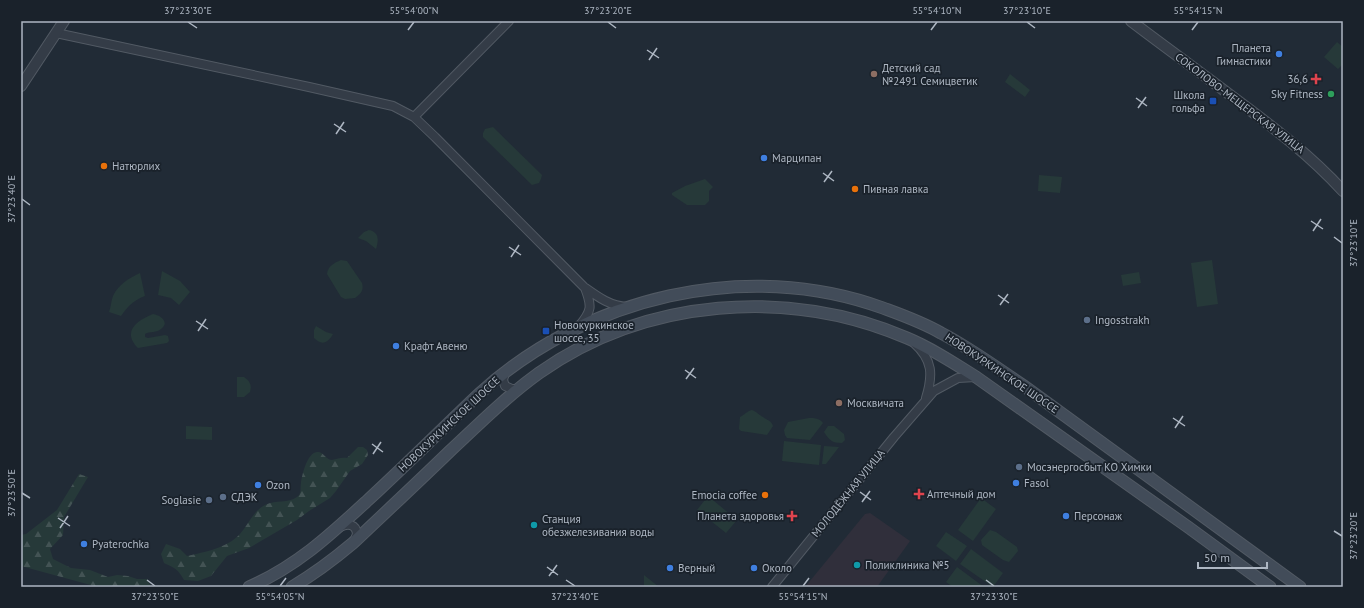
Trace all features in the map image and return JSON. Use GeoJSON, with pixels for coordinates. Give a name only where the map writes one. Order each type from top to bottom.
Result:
{"type":"FeatureCollection","features":[{"type":"Feature","properties":{"kind":"main road","name":"НОВОКУРКИНСКОЕ ШОССЕ"},"geometry":{"type":"LineString","coordinates":[[249,587],[306,555],[323,542],[481,393],[506,372],[553,340],[578,327],[628,307],[680,293],[751,287],[784,288],[845,297],[881,307],[915,320],[940,332],[1024,386],[1300,587]]}},
{"type":"Feature","properties":{"kind":"main road","name":"НОВОКУРКИНСКОЕ ШОССЕ"},"geometry":{"type":"LineString","coordinates":[[292,587],[312,575],[353,543],[493,410],[540,372],[562,358],[605,337],[650,320],[704,310],[778,307],[816,311],[843,316],[908,338],[945,358],[976,377],[1270,587]]}},
{"type":"Feature","properties":{"kind":"street"},"geometry":{"type":"LineString","coordinates":[[21,86],[64,21]]}},
{"type":"Feature","properties":{"kind":"street"},"geometry":{"type":"LineString","coordinates":[[414,117],[509,21]]}},
{"type":"Feature","properties":{"kind":"street","name":"СОКОЛОВО-МЕЩЕРСКАЯ УЛИЦА"},"geometry":{"type":"LineString","coordinates":[[1131,21],[1305,152],[1343,191]]}},
{"type":"Feature","properties":{"kind":"street"},"geometry":{"type":"LineString","coordinates":[[56,33],[393,106],[414,117],[584,287],[600,299],[611,304],[628,307]]}},
{"type":"Feature","properties":{"kind":"street"},"geometry":{"type":"LineString","coordinates":[[578,327],[588,312],[590,303],[584,287]]}},
{"type":"Feature","properties":{"kind":"street","name":"МОЛОДЁЖНАЯ УЛИЦА"},"geometry":{"type":"LineString","coordinates":[[908,338],[920,349],[931,368],[929,387],[925,400]]}},
{"type":"Feature","properties":{"kind":"street"},"geometry":{"type":"LineString","coordinates":[[506,372],[503,380],[505,386],[512,389],[518,389]]}},
{"type":"Feature","properties":{"kind":"street","name":"МОЛОДЁЖНАЯ УЛИЦА"},"geometry":{"type":"LineString","coordinates":[[772,587],[925,400],[934,391],[958,378],[976,377]]}},
{"type":"Feature","properties":{"kind":"street"},"geometry":{"type":"LineString","coordinates":[[339,527],[348,524],[355,528],[357,534],[353,543]]}},
{"type":"Feature","properties":{"kind":"shaded area"},"geometry":{"type":"Polygon","coordinates":[[[870,513],[910,541],[877,587],[805,587],[865,514],[870,513]]]}},
{"type":"Feature","properties":{"kind":"green space"},"geometry":{"type":"Polygon","coordinates":[[[1337,42],[1343,47],[1343,64],[1338,69],[1324,57],[1337,42]]]}},
{"type":"Feature","properties":{"kind":"green space"},"geometry":{"type":"Polygon","coordinates":[[[1010,74],[1030,90],[1025,97],[1005,82],[1010,74]]]}},
{"type":"Feature","properties":{"kind":"green space"},"geometry":{"type":"Polygon","coordinates":[[[493,127],[542,175],[539,183],[532,185],[483,137],[485,129],[493,127]]]}},
{"type":"Feature","properties":{"kind":"green space"},"geometry":{"type":"Polygon","coordinates":[[[1039,175],[1062,177],[1060,193],[1038,191],[1039,175]]]}},
{"type":"Feature","properties":{"kind":"green space"},"geometry":{"type":"Polygon","coordinates":[[[705,179],[713,187],[709,191],[709,201],[705,205],[687,205],[672,195],[672,193],[685,186],[705,179]]]}},
{"type":"Feature","properties":{"kind":"green space"},"geometry":{"type":"Polygon","coordinates":[[[369,230],[375,233],[377,237],[378,243],[376,249],[366,241],[358,238],[364,232],[369,230]]]}},
{"type":"Feature","properties":{"kind":"green space"},"geometry":{"type":"Polygon","coordinates":[[[341,260],[347,261],[362,283],[362,292],[355,298],[345,299],[341,297],[327,274],[330,267],[341,260]]]}},
{"type":"Feature","properties":{"kind":"green space"},"geometry":{"type":"Polygon","coordinates":[[[1212,260],[1218,304],[1197,307],[1191,263],[1212,260]]]}},
{"type":"Feature","properties":{"kind":"green space"},"geometry":{"type":"Polygon","coordinates":[[[162,271],[180,281],[190,292],[179,305],[171,298],[158,295],[162,271]]]}},
{"type":"Feature","properties":{"kind":"green space"},"geometry":{"type":"Polygon","coordinates":[[[1139,272],[1141,283],[1123,286],[1121,275],[1139,272]]]}},
{"type":"Feature","properties":{"kind":"green space"},"geometry":{"type":"Polygon","coordinates":[[[140,273],[145,296],[138,299],[126,309],[121,316],[109,312],[113,296],[118,288],[140,273]]]}},
{"type":"Feature","properties":{"kind":"green space"},"geometry":{"type":"Polygon","coordinates":[[[153,314],[165,322],[164,327],[155,332],[145,334],[145,337],[148,338],[165,335],[168,336],[169,341],[167,343],[138,348],[133,342],[131,331],[142,319],[153,314]]]}},
{"type":"Feature","properties":{"kind":"green space"},"geometry":{"type":"Polygon","coordinates":[[[316,326],[333,334],[329,340],[322,343],[314,338],[314,330],[316,326]]]}},
{"type":"Feature","properties":{"kind":"green space"},"geometry":{"type":"Polygon","coordinates":[[[237,377],[244,377],[250,383],[250,392],[244,397],[237,397],[237,377]]]}},
{"type":"Feature","properties":{"kind":"green space"},"geometry":{"type":"Polygon","coordinates":[[[752,410],[772,424],[773,426],[767,435],[741,431],[739,429],[740,417],[752,410]]]}},
{"type":"Feature","properties":{"kind":"green space"},"geometry":{"type":"Polygon","coordinates":[[[809,418],[818,419],[823,423],[810,440],[787,438],[784,430],[788,422],[809,418]]]}},
{"type":"Feature","properties":{"kind":"green space"},"geometry":{"type":"Polygon","coordinates":[[[186,426],[212,427],[212,440],[186,439],[186,426]]]}},
{"type":"Feature","properties":{"kind":"green space"},"geometry":{"type":"Polygon","coordinates":[[[828,426],[834,426],[844,434],[845,440],[842,443],[833,442],[828,437],[824,432],[828,426]]]}},
{"type":"Feature","properties":{"kind":"green space"},"geometry":{"type":"Polygon","coordinates":[[[784,441],[821,445],[819,465],[782,461],[784,441]]]}},
{"type":"Feature","properties":{"kind":"green space"},"geometry":{"type":"Polygon","coordinates":[[[824,446],[839,447],[826,464],[822,464],[824,446]]]}},
{"type":"Feature","properties":{"kind":"green space"},"geometry":{"type":"Polygon","coordinates":[[[358,447],[363,447],[367,450],[368,455],[362,464],[350,471],[330,498],[297,520],[249,548],[227,556],[211,576],[198,581],[184,580],[176,569],[164,563],[161,554],[166,544],[180,549],[187,556],[215,549],[235,539],[254,514],[265,505],[294,499],[299,496],[304,470],[310,456],[313,453],[319,452],[330,460],[347,458],[358,447]]]}},
{"type":"Feature","properties":{"kind":"green space"},"geometry":{"type":"Polygon","coordinates":[[[79,474],[88,477],[64,517],[63,535],[50,549],[53,559],[71,568],[90,570],[108,577],[117,575],[137,579],[147,579],[151,587],[98,587],[21,566],[21,535],[26,534],[57,510],[79,474]]]}},
{"type":"Feature","properties":{"kind":"green space"},"geometry":{"type":"Polygon","coordinates":[[[708,496],[737,520],[726,533],[697,510],[708,496]]]}},
{"type":"Feature","properties":{"kind":"green space"},"geometry":{"type":"Polygon","coordinates":[[[981,498],[996,509],[973,541],[958,530],[981,498]]]}},
{"type":"Feature","properties":{"kind":"green space"},"geometry":{"type":"Polygon","coordinates":[[[990,530],[996,532],[1017,547],[1018,551],[1009,562],[1003,560],[982,545],[981,540],[990,530]]]}},
{"type":"Feature","properties":{"kind":"green space"},"geometry":{"type":"Polygon","coordinates":[[[946,532],[967,546],[956,561],[936,546],[946,532]]]}},
{"type":"Feature","properties":{"kind":"green space"},"geometry":{"type":"Polygon","coordinates":[[[971,549],[1003,573],[993,587],[960,564],[971,549]]]}},
{"type":"Feature","properties":{"kind":"green space"},"geometry":{"type":"Polygon","coordinates":[[[957,567],[984,587],[953,587],[946,582],[957,567]]]}},
{"type":"Feature","properties":{"kind":"green space"},"geometry":{"type":"Polygon","coordinates":[[[644,575],[659,587],[644,587],[644,575]]]}},
{"type":"Feature","properties":{"kind":"place","name":"Планета Гимнастики"},"geometry":{"type":"Point","coordinates":[1279,54]}},
{"type":"Feature","properties":{"kind":"place","name":"Детский сад №2491 Семицветик"},"geometry":{"type":"Point","coordinates":[874,74]}},
{"type":"Feature","properties":{"kind":"place","name":"36,6"},"geometry":{"type":"Point","coordinates":[1316,79]}},
{"type":"Feature","properties":{"kind":"place","name":"Sky Fitness"},"geometry":{"type":"Point","coordinates":[1331,94]}},
{"type":"Feature","properties":{"kind":"place","name":"Школа гольфа"},"geometry":{"type":"Point","coordinates":[1213,101]}},
{"type":"Feature","properties":{"kind":"place","name":"Марципан"},"geometry":{"type":"Point","coordinates":[764,158]}},
{"type":"Feature","properties":{"kind":"place","name":"Натюрлих"},"geometry":{"type":"Point","coordinates":[104,166]}},
{"type":"Feature","properties":{"kind":"place","name":"Пивная лавка"},"geometry":{"type":"Point","coordinates":[855,189]}},
{"type":"Feature","properties":{"kind":"place","name":"Ingosstrakh"},"geometry":{"type":"Point","coordinates":[1087,320]}},
{"type":"Feature","properties":{"kind":"place","name":"Новокуркинское шоссе, 35"},"geometry":{"type":"Point","coordinates":[546,331]}},
{"type":"Feature","properties":{"kind":"place","name":"Крафт Авеню"},"geometry":{"type":"Point","coordinates":[396,346]}},
{"type":"Feature","properties":{"kind":"place","name":"Москвичата"},"geometry":{"type":"Point","coordinates":[839,403]}},
{"type":"Feature","properties":{"kind":"place","name":"Мосэнергосбыт КО Химки"},"geometry":{"type":"Point","coordinates":[1019,467]}},
{"type":"Feature","properties":{"kind":"place","name":"Fasol"},"geometry":{"type":"Point","coordinates":[1016,483]}},
{"type":"Feature","properties":{"kind":"place","name":"Ozon"},"geometry":{"type":"Point","coordinates":[258,485]}},
{"type":"Feature","properties":{"kind":"place","name":"Аптечный дом"},"geometry":{"type":"Point","coordinates":[919,494]}},
{"type":"Feature","properties":{"kind":"place","name":"Emocia coffee"},"geometry":{"type":"Point","coordinates":[765,495]}},
{"type":"Feature","properties":{"kind":"place","name":"СДЭК"},"geometry":{"type":"Point","coordinates":[223,497]}},
{"type":"Feature","properties":{"kind":"place","name":"Soglasie"},"geometry":{"type":"Point","coordinates":[209,500]}},
{"type":"Feature","properties":{"kind":"place","name":"Планета здоровья"},"geometry":{"type":"Point","coordinates":[792,516]}},
{"type":"Feature","properties":{"kind":"place","name":"Персонаж"},"geometry":{"type":"Point","coordinates":[1066,516]}},
{"type":"Feature","properties":{"kind":"place","name":"Станция обезжелезивания воды"},"geometry":{"type":"Point","coordinates":[534,525]}},
{"type":"Feature","properties":{"kind":"place","name":"Pyaterochka"},"geometry":{"type":"Point","coordinates":[84,544]}},
{"type":"Feature","properties":{"kind":"place","name":"Поликлиника №5"},"geometry":{"type":"Point","coordinates":[857,565]}},
{"type":"Feature","properties":{"kind":"place","name":"Верный"},"geometry":{"type":"Point","coordinates":[670,568]}},
{"type":"Feature","properties":{"kind":"place","name":"Около"},"geometry":{"type":"Point","coordinates":[754,568]}}]}
